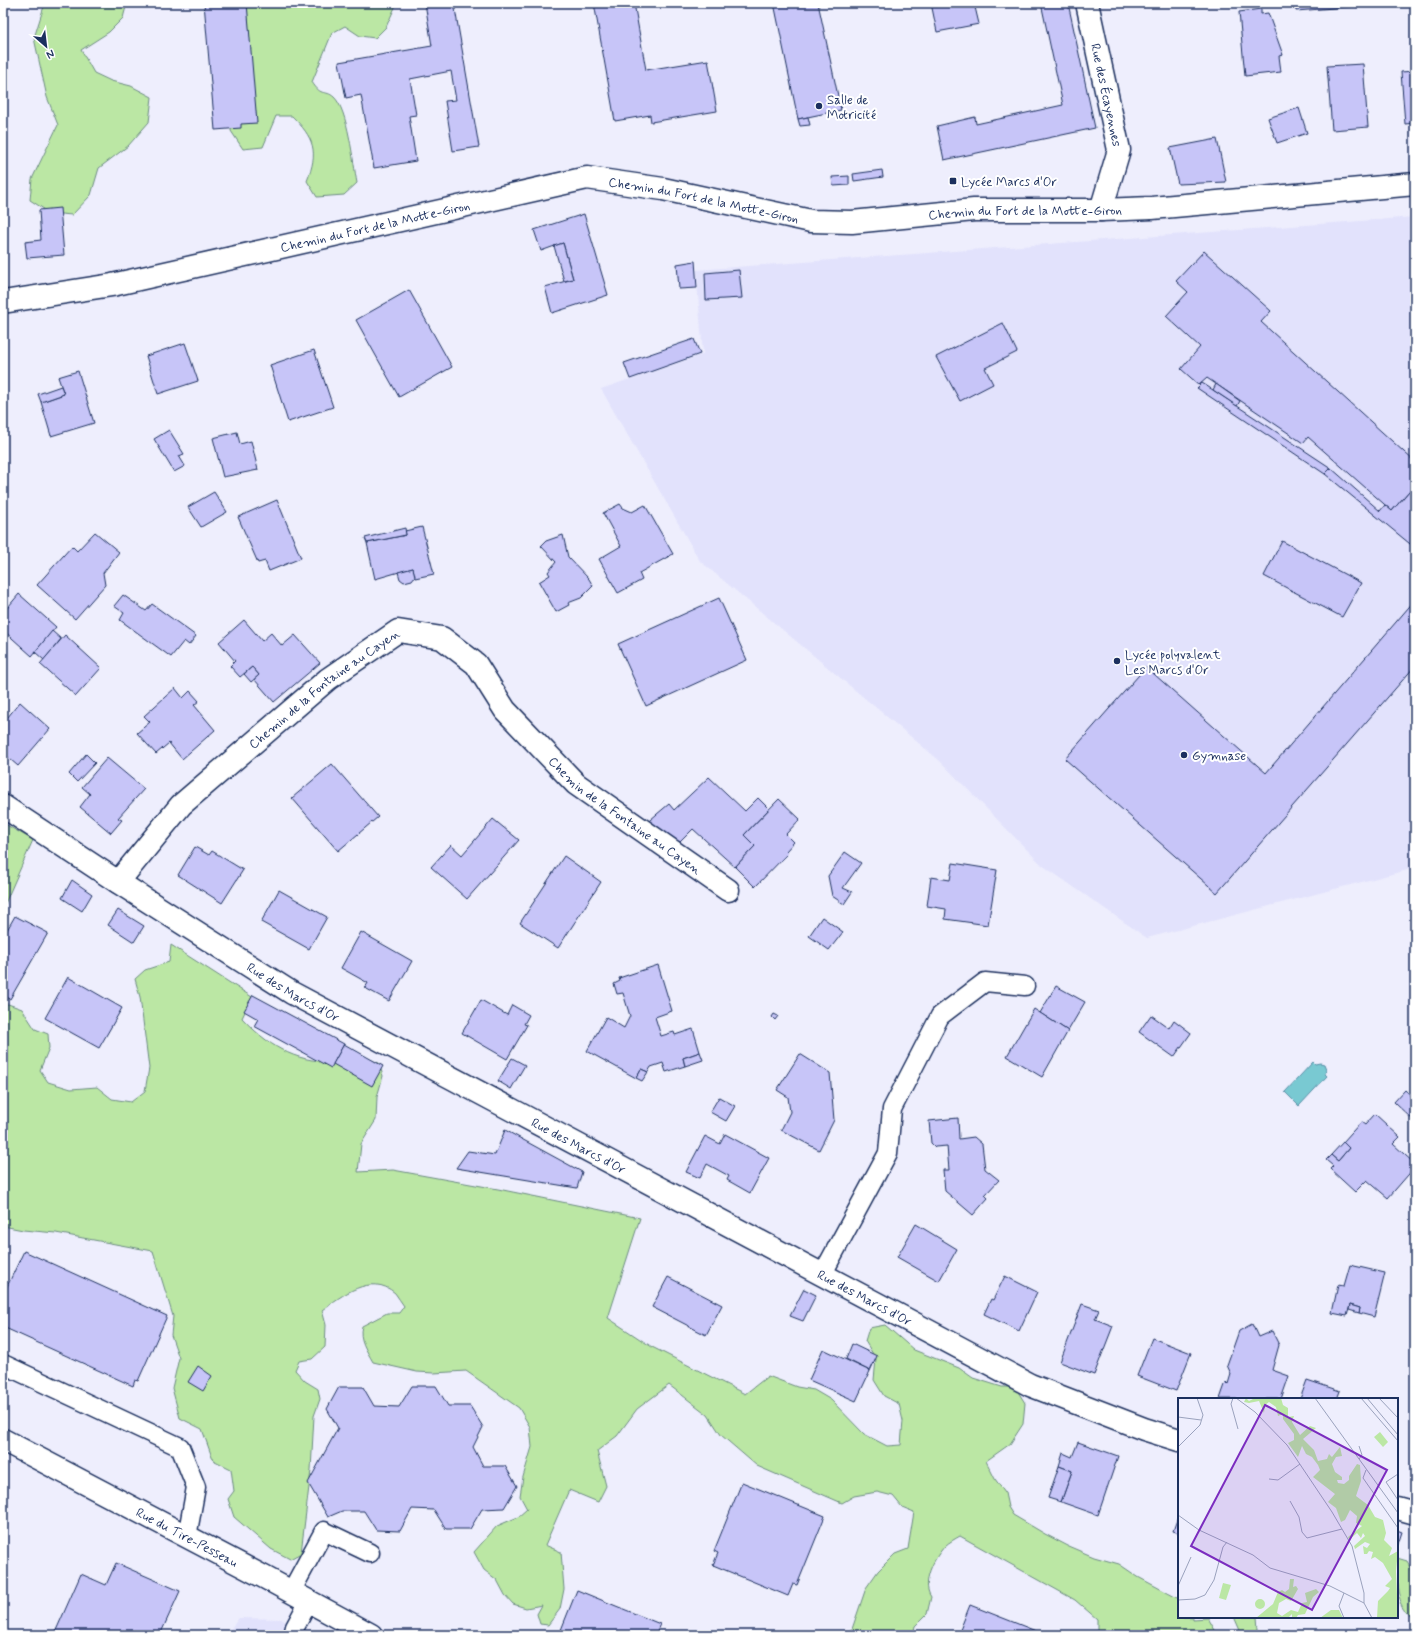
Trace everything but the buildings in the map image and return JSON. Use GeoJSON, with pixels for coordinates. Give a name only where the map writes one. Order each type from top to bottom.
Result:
{"type":"FeatureCollection","features":[{"type":"Feature","properties":{"kind":"street","name":"Rue des Écayennes"},"geometry":{"type":"LineString","coordinates":[[1087,3],[1119,150],[1101,210]]}},
{"type":"Feature","properties":{"kind":"street","name":"Chemin du Fort de la Motte-Giron"},"geometry":{"type":"LineString","coordinates":[[3,302],[112,285],[587,178],[663,189],[811,221],[852,222],[974,210],[1101,210],[1152,208],[1415,184]]}},
{"type":"Feature","properties":{"kind":"street","name":"Chemin de la Fontaine au Cayen"},"geometry":{"type":"LineString","coordinates":[[118,882],[181,804],[328,678],[398,631],[442,638],[476,664],[505,710],[576,784],[728,890]]}},
{"type":"Feature","properties":{"kind":"street","name":"Rue des Marcs d'Or"},"geometry":{"type":"LineString","coordinates":[[3,806],[118,882],[292,993],[1030,1385],[1144,1429],[1178,1440]]}},
{"type":"Feature","properties":{"kind":"street","name":"Rue du Tire-Pesseau"},"geometry":{"type":"LineString","coordinates":[[3,1440],[300,1596],[371,1635]]}},
{"type":"Feature","properties":{"kind":"street"},"geometry":{"type":"LineString","coordinates":[[1398,1508],[1415,1513]]}},
{"type":"Feature","properties":{"kind":"lane"},"geometry":{"type":"LineString","coordinates":[[822,1275],[888,1153],[892,1109],[940,1016],[985,982],[1025,986]]}},
{"type":"Feature","properties":{"kind":"lane"},"geometry":{"type":"LineString","coordinates":[[3,1364],[180,1447],[196,1487],[187,1537]]}},
{"type":"Feature","properties":{"kind":"lane"},"geometry":{"type":"LineString","coordinates":[[293,1635],[300,1596],[324,1531],[370,1553]]}},
{"type":"Feature","properties":{"kind":"shaded area","name":"Lycée polyvalent Les Marcs d'Or"},"geometry":{"type":"Polygon","coordinates":[[[1415,217],[1415,868],[1147,938],[1042,865],[940,761],[700,561],[601,389],[703,354],[696,270],[1415,217]]]}},
{"type":"Feature","properties":{"kind":"shaded area"},"geometry":{"type":"Polygon","coordinates":[[[239,1618],[281,1619],[310,1635],[226,1635],[239,1618]]]}},
{"type":"Feature","properties":{"kind":"green space"},"geometry":{"type":"Polygon","coordinates":[[[45,3],[127,3],[123,18],[109,32],[81,50],[94,73],[111,81],[131,86],[152,97],[149,122],[128,146],[99,168],[91,195],[72,215],[50,213],[30,200],[32,179],[58,125],[47,97],[34,38],[45,3]]]}},
{"type":"Feature","properties":{"kind":"green space"},"geometry":{"type":"Polygon","coordinates":[[[239,3],[397,3],[386,27],[375,38],[360,36],[345,26],[332,33],[312,82],[318,90],[334,97],[343,113],[352,150],[357,183],[344,195],[317,197],[307,181],[313,161],[310,138],[292,116],[276,116],[263,147],[243,149],[231,131],[239,3]]]}},
{"type":"Feature","properties":{"kind":"green space"},"geometry":{"type":"Polygon","coordinates":[[[3,823],[33,840],[3,908],[3,823]]]}},
{"type":"Feature","properties":{"kind":"green space"},"geometry":{"type":"Polygon","coordinates":[[[171,945],[252,997],[242,1018],[271,1044],[282,1050],[306,1059],[318,1061],[332,1061],[359,1055],[379,1063],[383,1076],[377,1097],[376,1120],[361,1144],[358,1172],[393,1170],[498,1189],[640,1218],[608,1318],[652,1347],[745,1394],[768,1376],[797,1387],[814,1390],[831,1400],[864,1434],[887,1446],[901,1445],[903,1421],[899,1404],[884,1396],[874,1380],[876,1359],[865,1341],[869,1328],[885,1325],[914,1350],[959,1368],[973,1378],[1002,1387],[1015,1387],[1025,1403],[1023,1424],[1010,1444],[986,1461],[995,1479],[1005,1493],[1008,1507],[1013,1515],[1068,1546],[1094,1557],[1119,1564],[1138,1577],[1178,1598],[1178,1618],[1208,1618],[1216,1632],[1215,1635],[1097,1635],[1097,1619],[1075,1600],[960,1536],[945,1546],[933,1563],[927,1584],[931,1597],[927,1614],[915,1626],[913,1635],[850,1635],[866,1588],[878,1571],[895,1554],[908,1549],[914,1512],[902,1507],[893,1496],[877,1492],[854,1496],[842,1503],[757,1466],[721,1435],[708,1415],[669,1385],[637,1409],[617,1436],[597,1451],[606,1486],[598,1502],[569,1490],[545,1545],[561,1552],[564,1589],[560,1609],[548,1625],[540,1624],[537,1614],[542,1605],[526,1608],[513,1604],[505,1595],[497,1580],[484,1570],[474,1552],[497,1526],[518,1517],[527,1509],[520,1496],[523,1477],[532,1447],[530,1427],[519,1408],[466,1371],[434,1373],[417,1372],[373,1362],[362,1340],[362,1326],[387,1313],[399,1313],[404,1306],[395,1293],[386,1287],[376,1285],[366,1285],[357,1288],[338,1298],[322,1310],[326,1325],[325,1347],[312,1359],[299,1361],[295,1370],[305,1381],[318,1389],[320,1399],[314,1416],[311,1470],[301,1553],[290,1559],[271,1549],[234,1517],[228,1499],[234,1491],[231,1469],[213,1460],[202,1429],[180,1418],[172,1388],[179,1358],[171,1335],[173,1316],[153,1251],[56,1233],[23,1230],[3,1226],[3,1005],[8,1004],[22,1009],[35,1029],[48,1034],[49,1048],[40,1070],[48,1082],[71,1089],[97,1087],[112,1099],[131,1102],[145,1091],[149,1068],[140,997],[135,979],[145,970],[169,962],[171,945]]]}},
{"type":"Feature","properties":{"kind":"green space"},"geometry":{"type":"Polygon","coordinates":[[[1398,1558],[1407,1561],[1415,1575],[1415,1622],[1403,1607],[1398,1592],[1398,1558]]]}},
{"type":"Feature","properties":{"kind":"green space"},"geometry":{"type":"Polygon","coordinates":[[[1257,1618],[1258,1629],[1256,1635],[1242,1635],[1235,1619],[1257,1618]]]}},
{"type":"Feature","properties":{"kind":"water"},"geometry":{"type":"Polygon","coordinates":[[[1313,1062],[1315,1064],[1324,1064],[1326,1069],[1325,1074],[1327,1076],[1299,1106],[1285,1092],[1313,1062]]]}},
{"type":"Feature","properties":{"kind":"place","name":"Salle de Motricité"},"geometry":{"type":"Point","coordinates":[819,106]}},
{"type":"Feature","properties":{"kind":"place","name":"Lycée Marcs d'Or"},"geometry":{"type":"Point","coordinates":[953,181]}},
{"type":"Feature","properties":{"kind":"place","name":"Lycée polyvalent Les Marcs d'Or"},"geometry":{"type":"Point","coordinates":[1117,661]}},
{"type":"Feature","properties":{"kind":"place","name":"Gymnase"},"geometry":{"type":"Point","coordinates":[1184,755]}}]}
